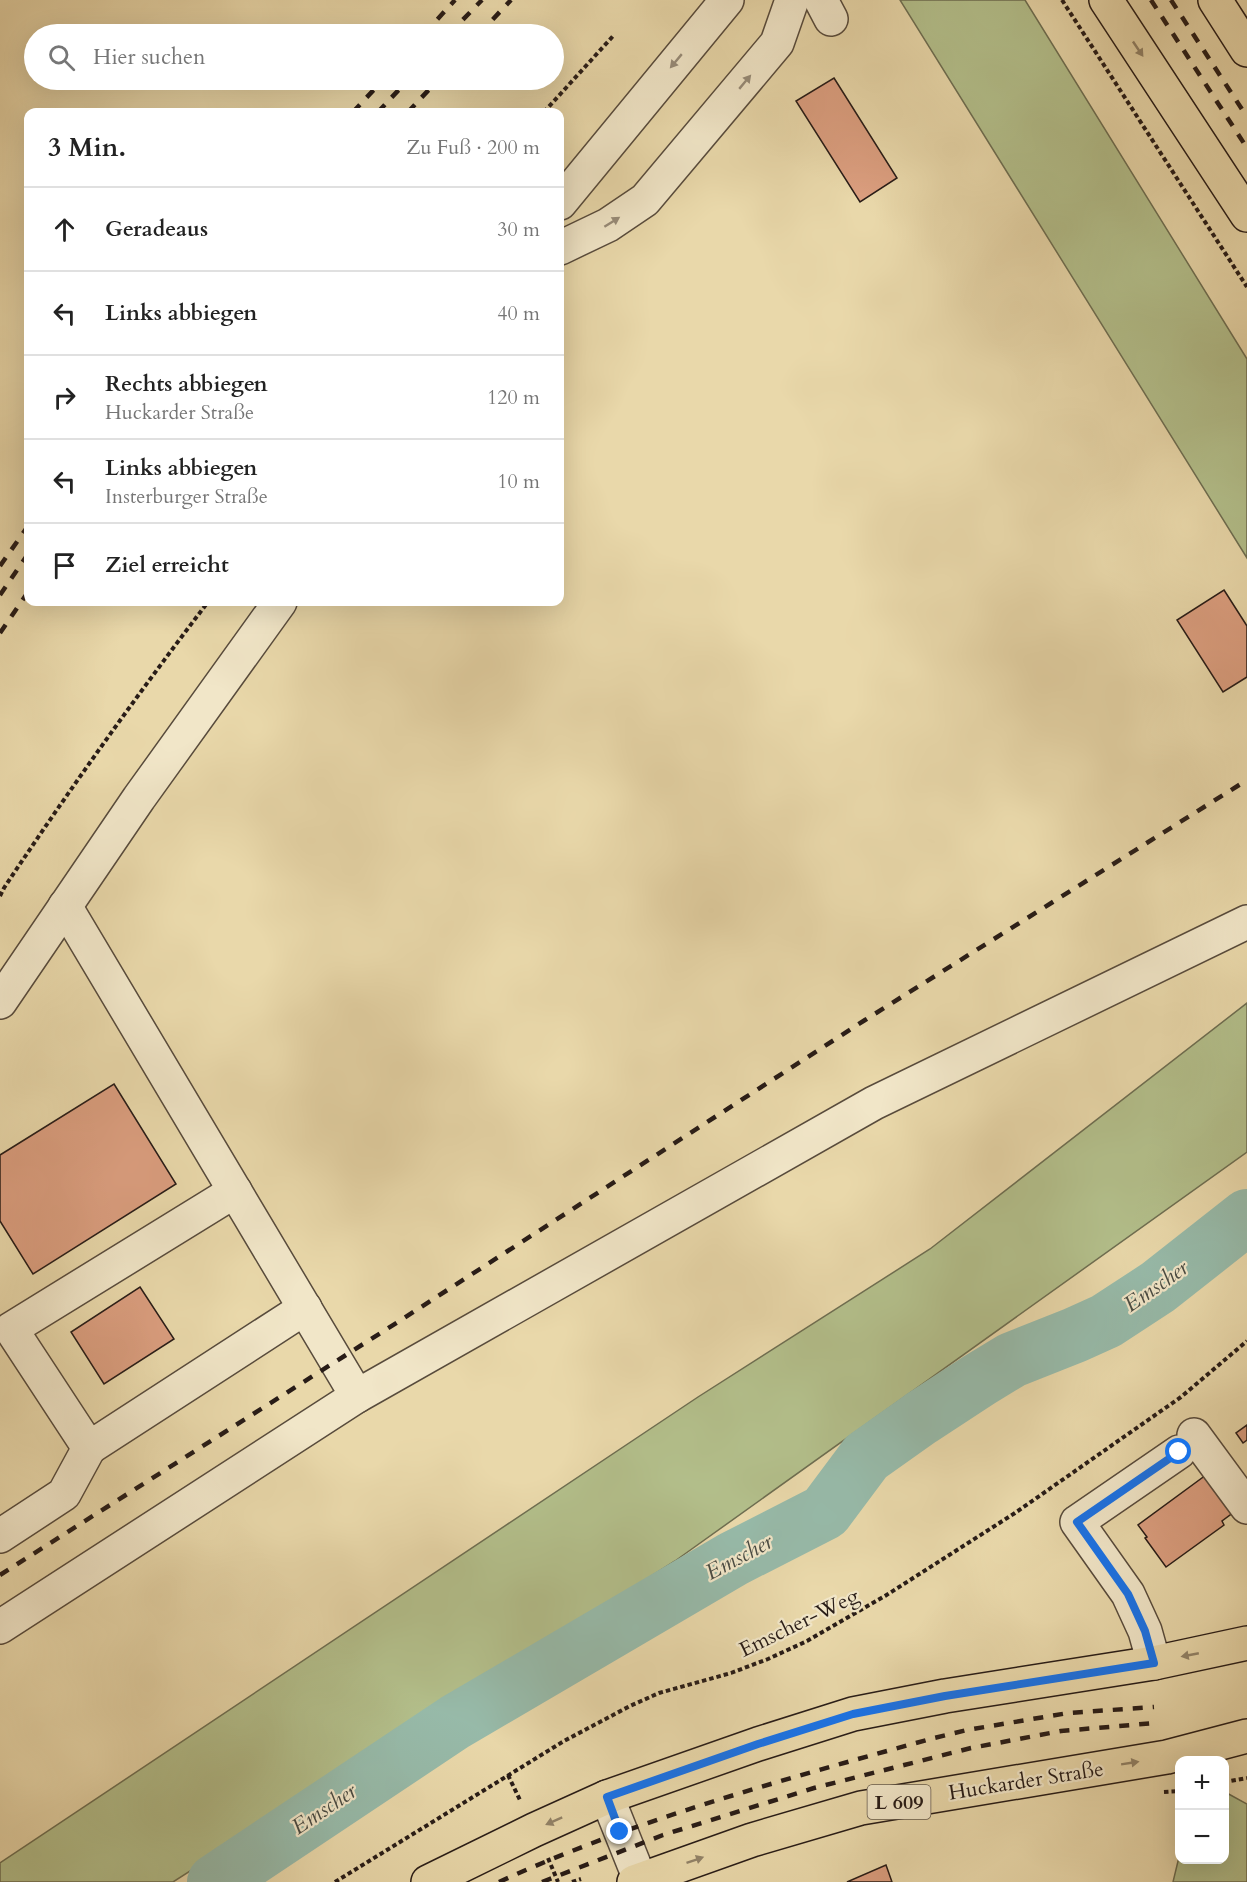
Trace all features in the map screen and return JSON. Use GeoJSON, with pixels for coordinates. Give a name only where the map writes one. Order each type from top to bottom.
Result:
{"type":"FeatureCollection","features":[{"type":"Feature","properties":{"kind":"main road"},"geometry":{"type":"LineString","coordinates":[[1106,0],[1247,215]]}},
{"type":"Feature","properties":{"kind":"main road"},"geometry":{"type":"LineString","coordinates":[[1215,0],[1247,50]]}},
{"type":"Feature","properties":{"kind":"main road"},"geometry":{"type":"LineString","coordinates":[[428,1882],[607,1797],[758,1744],[853,1714],[945,1696],[1154,1663],[1247,1643]]}},
{"type":"Feature","properties":{"kind":"main road","name":"Huckarder Straße"},"geometry":{"type":"LineString","coordinates":[[638,1881],[752,1840],[861,1808],[1167,1757],[1247,1736]]}},
{"type":"Feature","properties":{"kind":"street"},"geometry":{"type":"LineString","coordinates":[[564,198],[727,0]]}},
{"type":"Feature","properties":{"kind":"street"},"geometry":{"type":"LineString","coordinates":[[564,247],[608,225],[645,200],[777,43],[792,0]]}},
{"type":"Feature","properties":{"kind":"street"},"geometry":{"type":"LineString","coordinates":[[0,1002],[139,798],[277,606]]}},
{"type":"Feature","properties":{"kind":"street"},"geometry":{"type":"LineString","coordinates":[[65,906],[357,1396]]}},
{"type":"Feature","properties":{"kind":"street"},"geometry":{"type":"LineString","coordinates":[[0,1627],[357,1396],[874,1103],[1247,922]]}},
{"type":"Feature","properties":{"kind":"street"},"geometry":{"type":"LineString","coordinates":[[89,1448],[6,1320],[235,1191]]}},
{"type":"Feature","properties":{"kind":"street"},"geometry":{"type":"LineString","coordinates":[[0,1536],[64,1494],[89,1448],[305,1308]]}},
{"type":"Feature","properties":{"kind":"street"},"geometry":{"type":"LineString","coordinates":[[1154,1663],[1145,1631],[1128,1594],[1077,1522],[1186,1443],[1247,1507]]}},
{"type":"Feature","properties":{"kind":"street"},"geometry":{"type":"LineString","coordinates":[[607,1797],[638,1881]]}},
{"type":"Feature","properties":{"kind":"path"},"geometry":{"type":"LineString","coordinates":[[1062,0],[1247,287]]}},
{"type":"Feature","properties":{"kind":"path"},"geometry":{"type":"LineString","coordinates":[[548,108],[614,35]]}},
{"type":"Feature","properties":{"kind":"path"},"geometry":{"type":"LineString","coordinates":[[0,896],[47,823],[205,606]]}},
{"type":"Feature","properties":{"kind":"path","name":"Emscher-Weg"},"geometry":{"type":"LineString","coordinates":[[335,1882],[564,1741],[630,1706],[659,1693],[731,1673],[768,1659],[807,1641],[885,1596],[1015,1513],[1181,1397],[1247,1341]]}},
{"type":"Feature","properties":{"kind":"path"},"geometry":{"type":"LineString","coordinates":[[508,1775],[521,1803]]}},
{"type":"Feature","properties":{"kind":"path"},"geometry":{"type":"LineString","coordinates":[[1229,1781],[1247,1778]]}},
{"type":"Feature","properties":{"kind":"path"},"geometry":{"type":"LineString","coordinates":[[546,1854],[558,1882]]}},
{"type":"Feature","properties":{"kind":"path"},"geometry":{"type":"LineString","coordinates":[[572,1882],[581,1878]]}},
{"type":"Feature","properties":{"kind":"green space"},"geometry":{"type":"Polygon","coordinates":[[[900,0],[1025,0],[1247,359],[1247,558],[900,0]]]}},
{"type":"Feature","properties":{"kind":"green space"},"geometry":{"type":"Polygon","coordinates":[[[1247,1003],[1247,1152],[675,1561],[173,1882],[0,1882],[0,1863],[698,1397],[930,1249],[1247,1003]]]}},
{"type":"Feature","properties":{"kind":"green space"},"geometry":{"type":"Polygon","coordinates":[[[1229,1794],[1247,1804],[1247,1882],[1173,1882],[1177,1864],[1229,1864],[1229,1794]]]}},
{"type":"Feature","properties":{"kind":"building"},"geometry":{"type":"Polygon","coordinates":[[[834,78],[897,178],[860,202],[796,101],[834,78]]]}},
{"type":"Feature","properties":{"kind":"building"},"geometry":{"type":"Polygon","coordinates":[[[1224,590],[1247,626],[1247,677],[1223,692],[1177,620],[1224,590]]]}},
{"type":"Feature","properties":{"kind":"building"},"geometry":{"type":"Polygon","coordinates":[[[114,1084],[176,1184],[33,1274],[0,1221],[0,1155],[114,1084]]]}},
{"type":"Feature","properties":{"kind":"building"},"geometry":{"type":"Polygon","coordinates":[[[140,1287],[174,1339],[104,1384],[71,1332],[140,1287]]]}},
{"type":"Feature","properties":{"kind":"building"},"geometry":{"type":"Polygon","coordinates":[[[1247,1425],[1247,1440],[1243,1443],[1236,1433],[1247,1425]]]}},
{"type":"Feature","properties":{"kind":"building"},"geometry":{"type":"Polygon","coordinates":[[[1206,1475],[1234,1512],[1222,1521],[1224,1525],[1166,1567],[1138,1525],[1206,1475]]]}},
{"type":"Feature","properties":{"kind":"building"},"geometry":{"type":"Polygon","coordinates":[[[886,1865],[892,1882],[847,1882],[886,1865]]]}},
{"type":"Feature","properties":{"kind":"waterway","name":"Emscher"},"geometry":{"type":"LineString","coordinates":[[215,1882],[455,1722],[733,1559],[825,1512],[866,1457],[921,1418],[1012,1360],[1106,1321],[1158,1287],[1247,1217]]}},
{"type":"Feature","properties":{"kind":"railway"},"geometry":{"type":"LineString","coordinates":[[433,24],[455,0]]}},
{"type":"Feature","properties":{"kind":"railway"},"geometry":{"type":"LineString","coordinates":[[459,24],[482,0]]}},
{"type":"Feature","properties":{"kind":"railway"},"geometry":{"type":"LineString","coordinates":[[488,24],[511,0]]}},
{"type":"Feature","properties":{"kind":"railway"},"geometry":{"type":"LineString","coordinates":[[1151,0],[1247,148]]}},
{"type":"Feature","properties":{"kind":"railway"},"geometry":{"type":"LineString","coordinates":[[1171,0],[1247,117]]}},
{"type":"Feature","properties":{"kind":"railway"},"geometry":{"type":"LineString","coordinates":[[357,108],[374,90]]}},
{"type":"Feature","properties":{"kind":"railway"},"geometry":{"type":"LineString","coordinates":[[382,108],[399,90]]}},
{"type":"Feature","properties":{"kind":"railway"},"geometry":{"type":"LineString","coordinates":[[412,108],[429,90]]}},
{"type":"Feature","properties":{"kind":"railway"},"geometry":{"type":"LineString","coordinates":[[0,566],[24,532]]}},
{"type":"Feature","properties":{"kind":"railway"},"geometry":{"type":"LineString","coordinates":[[0,595],[24,560]]}},
{"type":"Feature","properties":{"kind":"railway"},"geometry":{"type":"LineString","coordinates":[[0,633],[24,598]]}},
{"type":"Feature","properties":{"kind":"railway"},"geometry":{"type":"LineString","coordinates":[[0,1575],[401,1320],[865,1020],[1247,780]]}},
{"type":"Feature","properties":{"kind":"railway"},"geometry":{"type":"LineString","coordinates":[[499,1882],[605,1838],[659,1819],[768,1785],[934,1738],[967,1730],[1068,1713],[1154,1707]]}},
{"type":"Feature","properties":{"kind":"railway"},"geometry":{"type":"LineString","coordinates":[[542,1882],[663,1835],[814,1788],[971,1748],[1061,1731],[1155,1723]]}},
{"type":"Feature","properties":{"kind":"route"},"geometry":{"type":"LineString","coordinates":[[620,1832],[607,1797],[758,1744],[853,1714],[945,1696],[1154,1663],[1145,1631],[1128,1594],[1077,1522],[1179,1452]]}}]}
